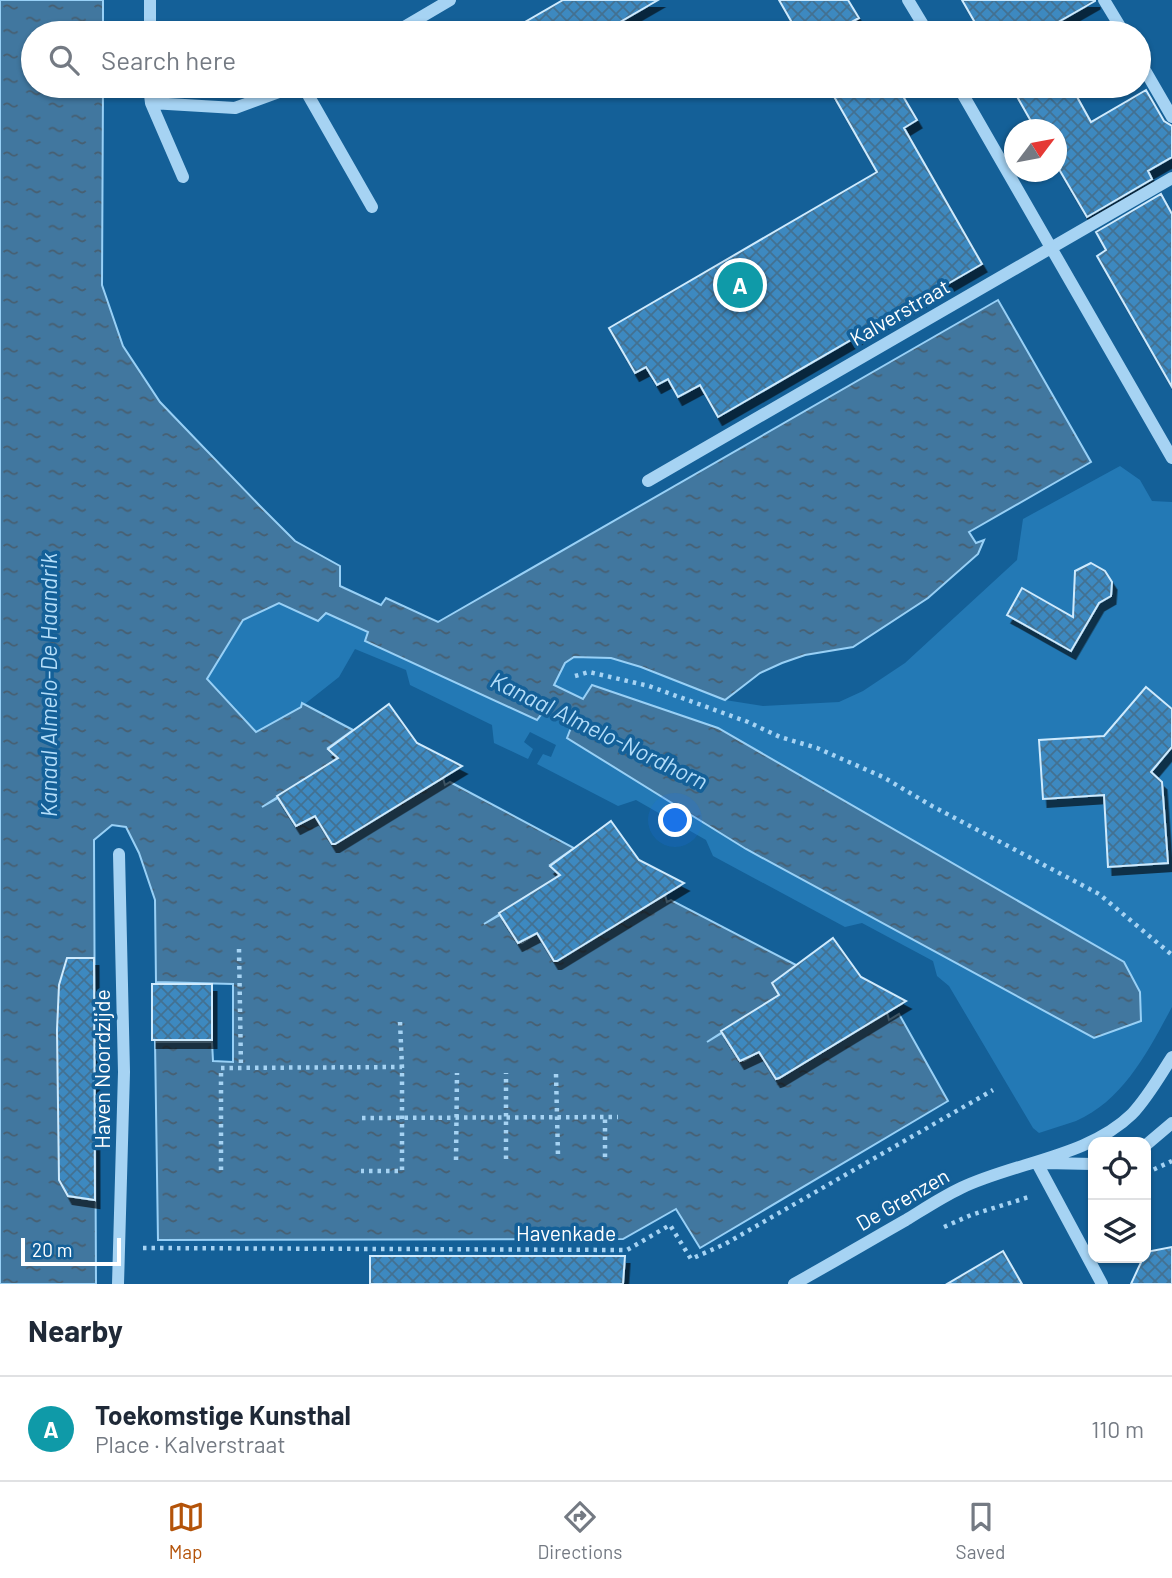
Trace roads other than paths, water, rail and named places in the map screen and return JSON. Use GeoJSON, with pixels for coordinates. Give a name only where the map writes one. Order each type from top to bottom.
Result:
{"type":"FeatureCollection","features":[{"type":"Feature","properties":{"kind":"street"},"geometry":{"type":"LineString","coordinates":[[150,0],[150,21]]}},
{"type":"Feature","properties":{"kind":"street"},"geometry":{"type":"LineString","coordinates":[[414,21],[450,0]]}},
{"type":"Feature","properties":{"kind":"street"},"geometry":{"type":"LineString","coordinates":[[908,0],[921,21]]}},
{"type":"Feature","properties":{"kind":"street"},"geometry":{"type":"LineString","coordinates":[[1104,0],[1117,21]]}},
{"type":"Feature","properties":{"kind":"street"},"geometry":{"type":"LineString","coordinates":[[1151,81],[1172,117]]}},
{"type":"Feature","properties":{"kind":"street"},"geometry":{"type":"LineString","coordinates":[[150,98],[183,177]]}},
{"type":"Feature","properties":{"kind":"street"},"geometry":{"type":"LineString","coordinates":[[151,103],[235,108],[262,98]]}},
{"type":"Feature","properties":{"kind":"street"},"geometry":{"type":"LineString","coordinates":[[310,98],[372,207]]}},
{"type":"Feature","properties":{"kind":"street"},"geometry":{"type":"LineString","coordinates":[[965,98],[1172,458]]}},
{"type":"Feature","properties":{"kind":"street","name":"Kalverstraat"},"geometry":{"type":"LineString","coordinates":[[648,481],[1172,178]]}},
{"type":"Feature","properties":{"kind":"street","name":"Haven Noordzijde"},"geometry":{"type":"LineString","coordinates":[[118,1284],[124,1072],[119,854]]}},
{"type":"Feature","properties":{"kind":"street","name":"De Grenzen"},"geometry":{"type":"LineString","coordinates":[[794,1284],[960,1189],[995,1174],[1075,1149],[1107,1132],[1130,1116],[1147,1096],[1172,1057]]}},
{"type":"Feature","properties":{"kind":"street"},"geometry":{"type":"LineString","coordinates":[[1151,1141],[1172,1124]]}},
{"type":"Feature","properties":{"kind":"street"},"geometry":{"type":"LineString","coordinates":[[1037,1163],[1102,1284]]}},
{"type":"Feature","properties":{"kind":"street","name":"De Grenzen"},"geometry":{"type":"LineString","coordinates":[[1037,1163],[1088,1164]]}},
{"type":"Feature","properties":{"kind":"water"},"geometry":{"type":"Polygon","coordinates":[[[0,0],[103,0],[103,21],[21,21],[21,98],[103,98],[102,285],[123,346],[160,402],[259,505],[295,541],[340,566],[340,586],[381,605],[386,598],[438,622],[998,300],[1091,462],[969,532],[976,543],[984,540],[978,554],[928,598],[853,647],[805,655],[782,663],[760,673],[725,700],[611,658],[574,657],[565,663],[554,685],[583,699],[592,685],[718,728],[1124,962],[1140,992],[1141,1021],[1094,1038],[746,849],[567,738],[572,725],[543,712],[537,720],[365,641],[368,632],[326,613],[318,621],[279,603],[243,620],[207,679],[256,732],[301,707],[302,703],[353,730],[328,748],[337,759],[262,807],[278,798],[296,826],[315,816],[335,843],[443,778],[445,785],[450,782],[574,848],[550,865],[560,876],[484,924],[500,915],[518,943],[537,933],[557,960],[665,895],[667,902],[671,900],[796,965],[781,994],[707,1042],[722,1033],[739,1060],[744,1061],[759,1052],[780,1078],[887,1012],[889,1020],[899,1014],[948,1101],[700,1248],[676,1209],[623,1239],[158,1240],[155,1042],[212,1042],[213,1061],[233,1062],[233,984],[156,982],[155,900],[139,853],[126,827],[112,825],[94,840],[96,1284],[0,1284],[0,0]]]}},
{"type":"Feature","properties":{"kind":"place","name":"Toekomstige Kunsthal"},"geometry":{"type":"Point","coordinates":[740,285]}},
{"type":"Feature","properties":{"kind":"water label","name":"Kanaal Almelo-De Haandrik"},"geometry":{"type":"Point","coordinates":[49,685]}},
{"type":"Feature","properties":{"kind":"water label","name":"Kanaal Almelo-Nordhorn"},"geometry":{"type":"Point","coordinates":[599,731]}}]}
